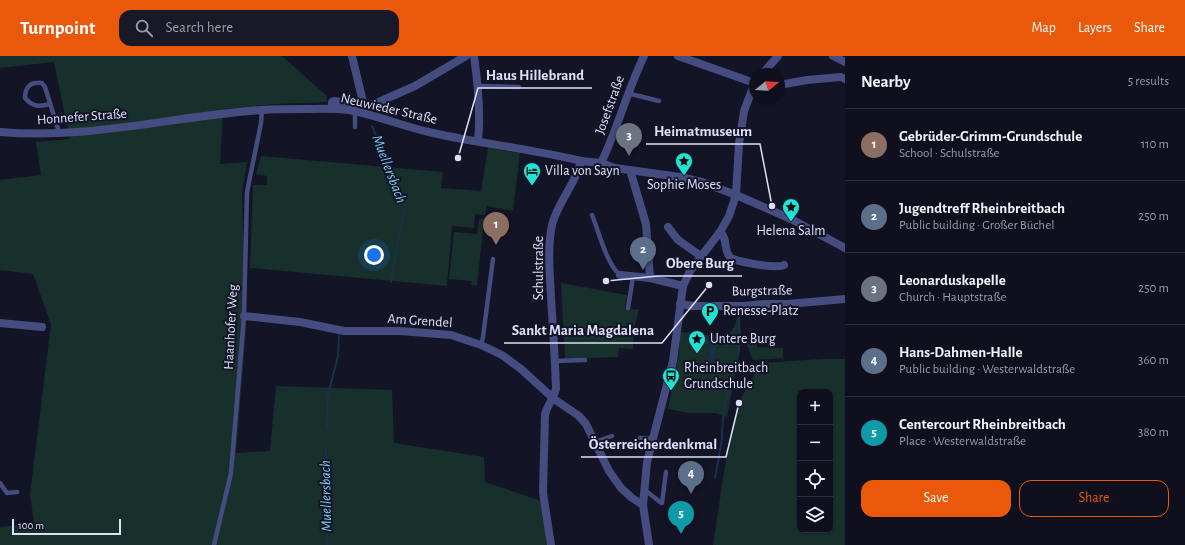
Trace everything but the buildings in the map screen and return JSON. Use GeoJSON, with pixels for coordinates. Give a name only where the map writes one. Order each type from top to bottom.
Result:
{"type":"FeatureCollection","features":[{"type":"Feature","properties":{"kind":"street"},"geometry":{"type":"LineString","coordinates":[[352,56],[364,106]]}},
{"type":"Feature","properties":{"kind":"street"},"geometry":{"type":"LineString","coordinates":[[332,108],[332,102],[336,100],[364,106],[372,106],[415,86],[466,56]]}},
{"type":"Feature","properties":{"kind":"street"},"geometry":{"type":"LineString","coordinates":[[474,56],[479,86],[478,141]]}},
{"type":"Feature","properties":{"kind":"street","name":"Josefstraße"},"geometry":{"type":"LineString","coordinates":[[601,163],[615,130],[627,93],[644,56]]}},
{"type":"Feature","properties":{"kind":"street"},"geometry":{"type":"LineString","coordinates":[[678,56],[749,82]]}},
{"type":"Feature","properties":{"kind":"street"},"geometry":{"type":"LineString","coordinates":[[767,68],[778,56]]}},
{"type":"Feature","properties":{"kind":"street"},"geometry":{"type":"LineString","coordinates":[[833,56],[845,62]]}},
{"type":"Feature","properties":{"kind":"street"},"geometry":{"type":"LineString","coordinates":[[785,84],[841,77],[845,79]]}},
{"type":"Feature","properties":{"kind":"street"},"geometry":{"type":"LineString","coordinates":[[649,545],[644,505],[647,462],[673,361],[683,286],[690,271],[720,232],[729,216],[736,195],[739,144],[744,111],[749,98]]}},
{"type":"Feature","properties":{"kind":"street","name":"Neuwieder Straße"},"geometry":{"type":"LineString","coordinates":[[166,122],[262,110],[332,108],[355,112],[433,133],[581,161],[601,163],[615,168],[680,177],[702,182],[792,217],[845,248]]}},
{"type":"Feature","properties":{"kind":"street","name":"Honnefer Straße"},"geometry":{"type":"LineString","coordinates":[[0,132],[35,133],[101,130],[166,122]]}},
{"type":"Feature","properties":{"kind":"street","name":"Schulstraße"},"geometry":{"type":"LineString","coordinates":[[551,545],[543,493],[545,414],[547,407],[554,399],[556,389],[549,262],[551,233],[555,214],[578,174],[581,161]]}},
{"type":"Feature","properties":{"kind":"street"},"geometry":{"type":"LineString","coordinates":[[632,170],[646,224],[650,278]]}},
{"type":"Feature","properties":{"kind":"street"},"geometry":{"type":"LineString","coordinates":[[668,227],[678,240],[701,256]]}},
{"type":"Feature","properties":{"kind":"street"},"geometry":{"type":"LineString","coordinates":[[720,232],[724,236],[728,255],[732,259],[765,266],[781,267],[784,265]]}},
{"type":"Feature","properties":{"kind":"street"},"geometry":{"type":"LineString","coordinates":[[620,275],[650,278],[683,286]]}},
{"type":"Feature","properties":{"kind":"street","name":"Burgstraße"},"geometry":{"type":"LineString","coordinates":[[680,304],[693,306],[788,304],[845,299]]}},
{"type":"Feature","properties":{"kind":"street","name":"Am Grendel"},"geometry":{"type":"LineString","coordinates":[[244,316],[300,322],[344,331],[400,331],[451,335],[481,345],[502,355],[521,368],[554,399],[579,416],[595,442],[609,471],[621,488],[632,498],[644,505]]}},
{"type":"Feature","properties":{"kind":"street"},"geometry":{"type":"LineString","coordinates":[[0,323],[42,328]]}},
{"type":"Feature","properties":{"kind":"lane"},"geometry":{"type":"LineString","coordinates":[[50,104],[40,106],[30,104],[25,98],[26,88],[34,83],[42,83],[45,87],[59,132]]}},
{"type":"Feature","properties":{"kind":"lane"},"geometry":{"type":"LineString","coordinates":[[479,86],[519,87]]}},
{"type":"Feature","properties":{"kind":"lane"},"geometry":{"type":"LineString","coordinates":[[627,93],[659,102]]}},
{"type":"Feature","properties":{"kind":"lane","name":"Haanhofer Weg"},"geometry":{"type":"LineString","coordinates":[[214,545],[231,473],[244,316],[247,192],[262,110]]}},
{"type":"Feature","properties":{"kind":"lane"},"geometry":{"type":"LineString","coordinates":[[355,112],[355,127]]}},
{"type":"Feature","properties":{"kind":"lane"},"geometry":{"type":"LineString","coordinates":[[592,215],[610,262],[620,275]]}},
{"type":"Feature","properties":{"kind":"lane"},"geometry":{"type":"LineString","coordinates":[[481,345],[493,259]]}},
{"type":"Feature","properties":{"kind":"lane"},"geometry":{"type":"LineString","coordinates":[[628,308],[633,277]]}},
{"type":"Feature","properties":{"kind":"lane"},"geometry":{"type":"LineString","coordinates":[[555,361],[585,360]]}},
{"type":"Feature","properties":{"kind":"lane"},"geometry":{"type":"LineString","coordinates":[[595,442],[612,436]]}},
{"type":"Feature","properties":{"kind":"lane"},"geometry":{"type":"LineString","coordinates":[[640,438],[653,439]]}},
{"type":"Feature","properties":{"kind":"lane"},"geometry":{"type":"LineString","coordinates":[[645,490],[662,502],[666,472]]}},
{"type":"Feature","properties":{"kind":"lane"},"geometry":{"type":"LineString","coordinates":[[0,483],[7,493],[17,492]]}},
{"type":"Feature","properties":{"kind":"green space"},"geometry":{"type":"Polygon","coordinates":[[[0,56],[282,56],[327,96],[327,102],[276,104],[223,109],[220,164],[247,162],[242,192],[246,330],[236,453],[270,451],[276,386],[392,390],[394,443],[484,457],[485,482],[542,501],[547,545],[0,545],[0,527],[34,523],[30,494],[51,324],[33,274],[0,270],[0,180],[41,175],[36,142],[70,139],[54,62],[0,68],[0,56]]]}},
{"type":"Feature","properties":{"kind":"green space"},"geometry":{"type":"Polygon","coordinates":[[[488,148],[520,153],[513,211],[487,206],[485,215],[475,214],[474,228],[452,226],[447,286],[250,268],[253,185],[267,185],[267,176],[256,174],[261,156],[443,172],[441,188],[481,191],[488,148]]]}},
{"type":"Feature","properties":{"kind":"green space"},"geometry":{"type":"Polygon","coordinates":[[[479,219],[484,219],[477,286],[471,285],[472,281],[449,279],[454,232],[477,234],[479,219]]]}},
{"type":"Feature","properties":{"kind":"green space"},"geometry":{"type":"Polygon","coordinates":[[[561,283],[627,295],[625,308],[639,310],[633,332],[633,349],[619,348],[618,357],[565,359],[561,283]]]}},
{"type":"Feature","properties":{"kind":"green space"},"geometry":{"type":"Polygon","coordinates":[[[737,316],[740,316],[741,342],[727,417],[716,413],[689,413],[668,409],[679,353],[680,332],[697,333],[723,338],[733,329],[737,316]],[[701,343],[709,345],[709,352],[705,365],[695,365],[694,372],[709,371],[718,344],[701,343]]]}},
{"type":"Feature","properties":{"kind":"green space"},"geometry":{"type":"Polygon","coordinates":[[[748,338],[757,340],[757,347],[783,348],[783,358],[753,360],[747,345],[748,338]]]}},
{"type":"Feature","properties":{"kind":"green space"},"geometry":{"type":"Polygon","coordinates":[[[845,359],[845,545],[713,545],[728,446],[733,422],[741,398],[761,363],[845,359]]]}},
{"type":"Feature","properties":{"kind":"water"},"geometry":{"type":"Polygon","coordinates":[[[700,338],[715,341],[718,344],[709,372],[694,372],[695,365],[705,365],[709,352],[709,345],[702,343],[699,344],[700,338]]]}},
{"type":"Feature","properties":{"kind":"waterway","name":"Muellersbach"},"geometry":{"type":"LineString","coordinates":[[372,126],[405,204],[391,282]]}},
{"type":"Feature","properties":{"kind":"waterway"},"geometry":{"type":"LineString","coordinates":[[715,478],[722,439],[724,408],[729,384],[739,352],[739,316]]}},
{"type":"Feature","properties":{"kind":"waterway","name":"Muellersbach"},"geometry":{"type":"LineString","coordinates":[[327,429],[328,395],[338,356],[339,336]]}},
{"type":"Feature","properties":{"kind":"waterway","name":"Muellersbach"},"geometry":{"type":"LineString","coordinates":[[326,447],[327,545]]}},
{"type":"Feature","properties":{"kind":"place","name":"Leonarduskapelle"},"geometry":{"type":"Point","coordinates":[629,156]}},
{"type":"Feature","properties":{"kind":"place","name":"Haus Hillebrand"},"geometry":{"type":"Point","coordinates":[458,158]}},
{"type":"Feature","properties":{"kind":"place","name":"Sophie Moses"},"geometry":{"type":"Point","coordinates":[684,176]}},
{"type":"Feature","properties":{"kind":"place","name":"Villa von Sayn"},"geometry":{"type":"Point","coordinates":[532,186]}},
{"type":"Feature","properties":{"kind":"place","name":"Heimatmuseum"},"geometry":{"type":"Point","coordinates":[772,206]}},
{"type":"Feature","properties":{"kind":"place","name":"Helena Salm"},"geometry":{"type":"Point","coordinates":[791,222]}},
{"type":"Feature","properties":{"kind":"place","name":"Gebrüder-Grimm-Grundschule"},"geometry":{"type":"Point","coordinates":[496,245]}},
{"type":"Feature","properties":{"kind":"place","name":"Jugendtreff Rheinbreitbach"},"geometry":{"type":"Point","coordinates":[643,270]}},
{"type":"Feature","properties":{"kind":"place","name":"Obere Burg"},"geometry":{"type":"Point","coordinates":[606,281]}},
{"type":"Feature","properties":{"kind":"place","name":"Sankt Maria Magdalena"},"geometry":{"type":"Point","coordinates":[709,285]}},
{"type":"Feature","properties":{"kind":"place","name":"Renesse-Platz"},"geometry":{"type":"Point","coordinates":[710,326]}},
{"type":"Feature","properties":{"kind":"place","name":"Untere Burg"},"geometry":{"type":"Point","coordinates":[697,354]}},
{"type":"Feature","properties":{"kind":"place","name":"Rheinbreitbach Grundschule"},"geometry":{"type":"Point","coordinates":[671,391]}},
{"type":"Feature","properties":{"kind":"place","name":"Österreicherdenkmal"},"geometry":{"type":"Point","coordinates":[739,403]}},
{"type":"Feature","properties":{"kind":"place","name":"Hans-Dahmen-Halle"},"geometry":{"type":"Point","coordinates":[691,494]}},
{"type":"Feature","properties":{"kind":"place","name":"Centercourt Rheinbreitbach"},"geometry":{"type":"Point","coordinates":[681,534]}}]}
